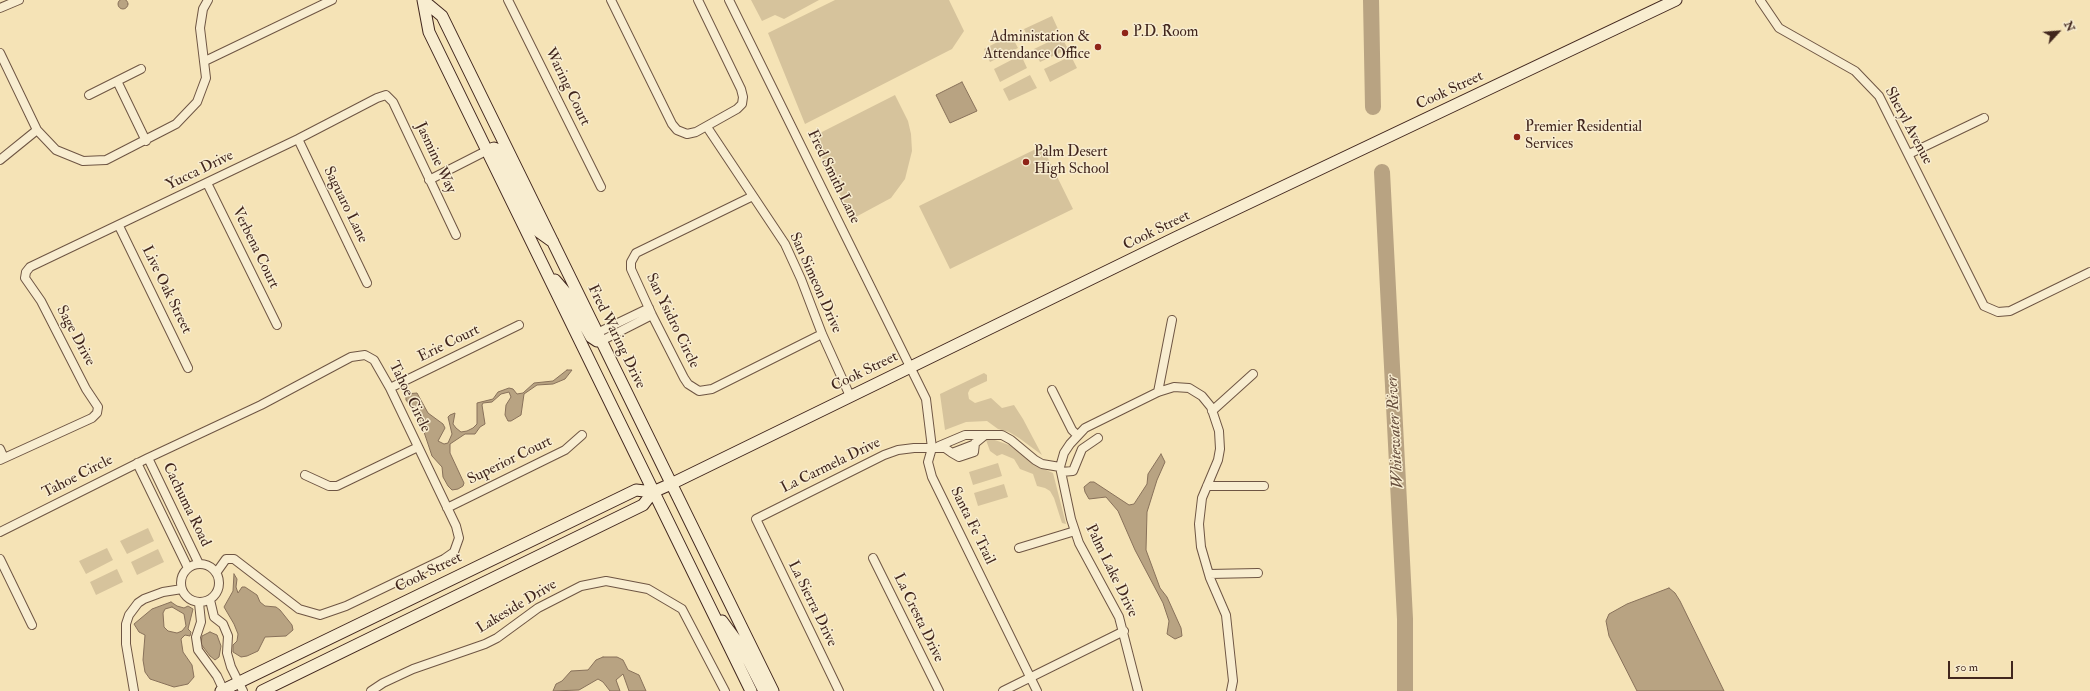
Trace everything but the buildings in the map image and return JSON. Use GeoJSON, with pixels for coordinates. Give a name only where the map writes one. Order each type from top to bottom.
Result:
{"type":"FeatureCollection","features":[{"type":"Feature","properties":{"kind":"main road","name":"Fred Waring Drive"},"geometry":{"type":"LineString","coordinates":[[424,0],[429,32],[751,691]]}},
{"type":"Feature","properties":{"kind":"main road","name":"Fred Waring Drive"},"geometry":{"type":"LineString","coordinates":[[424,0],[442,16],[773,691]]}},
{"type":"Feature","properties":{"kind":"main road","name":"Cook Street"},"geometry":{"type":"LineString","coordinates":[[262,691],[643,505],[653,492],[1177,237],[1676,0]]}},
{"type":"Feature","properties":{"kind":"main road"},"geometry":{"type":"LineString","coordinates":[[486,151],[494,148],[498,150],[539,232],[553,242]]}},
{"type":"Feature","properties":{"kind":"main road"},"geometry":{"type":"LineString","coordinates":[[546,271],[567,294],[591,338],[597,342],[599,337]]}},
{"type":"Feature","properties":{"kind":"main road","name":"Cook Street"},"geometry":{"type":"LineString","coordinates":[[223,691],[240,687],[636,490],[653,492]]}},
{"type":"Feature","properties":{"kind":"main road"},"geometry":{"type":"LineString","coordinates":[[708,603],[742,648],[764,691]]}},
{"type":"Feature","properties":{"kind":"street"},"geometry":{"type":"LineString","coordinates":[[0,8],[19,0]]}},
{"type":"Feature","properties":{"kind":"street"},"geometry":{"type":"LineString","coordinates":[[0,55],[37,130],[56,150],[83,161],[106,160],[146,141],[176,124],[197,102],[206,78],[200,28],[203,9],[208,0]]}},
{"type":"Feature","properties":{"kind":"street"},"geometry":{"type":"LineString","coordinates":[[205,61],[332,0]]}},
{"type":"Feature","properties":{"kind":"street","name":"Waring Court"},"geometry":{"type":"LineString","coordinates":[[508,0],[601,187]]}},
{"type":"Feature","properties":{"kind":"street"},"geometry":{"type":"LineString","coordinates":[[611,0],[672,124],[677,130],[687,134],[707,127],[737,109],[742,104],[743,97],[741,88],[698,0]]}},
{"type":"Feature","properties":{"kind":"street","name":"Fred Smith Lane"},"geometry":{"type":"LineString","coordinates":[[728,0],[910,367]]}},
{"type":"Feature","properties":{"kind":"street","name":"Sheryl Avenue"},"geometry":{"type":"LineString","coordinates":[[1760,0],[1779,28],[1854,72],[1879,96],[1984,306],[1998,312],[2010,311],[2090,272]]}},
{"type":"Feature","properties":{"kind":"street"},"geometry":{"type":"LineString","coordinates":[[89,95],[141,69]]}},
{"type":"Feature","properties":{"kind":"street"},"geometry":{"type":"LineString","coordinates":[[117,81],[146,141]]}},
{"type":"Feature","properties":{"kind":"street","name":"Yucca Drive"},"geometry":{"type":"LineString","coordinates":[[26,272],[30,267],[119,226],[298,139],[377,98],[386,96]]}},
{"type":"Feature","properties":{"kind":"street","name":"Jasmine Way"},"geometry":{"type":"LineString","coordinates":[[386,96],[393,102],[456,235]]}},
{"type":"Feature","properties":{"kind":"street"},"geometry":{"type":"LineString","coordinates":[[1909,154],[1984,118]]}},
{"type":"Feature","properties":{"kind":"street","name":"San Simeon Drive"},"geometry":{"type":"LineString","coordinates":[[707,127],[785,244],[822,334],[850,396]]}},
{"type":"Feature","properties":{"kind":"street"},"geometry":{"type":"LineString","coordinates":[[0,160],[37,130]]}},
{"type":"Feature","properties":{"kind":"street","name":"Saguaro Lane"},"geometry":{"type":"LineString","coordinates":[[298,139],[367,283]]}},
{"type":"Feature","properties":{"kind":"street"},"geometry":{"type":"LineString","coordinates":[[429,180],[486,151]]}},
{"type":"Feature","properties":{"kind":"street","name":"Verbena Court"},"geometry":{"type":"LineString","coordinates":[[207,183],[278,326]]}},
{"type":"Feature","properties":{"kind":"street","name":"San Ysidro Circle"},"geometry":{"type":"LineString","coordinates":[[752,196],[636,253],[631,262],[631,269],[684,378],[688,384],[699,391],[712,389],[822,334]]}},
{"type":"Feature","properties":{"kind":"street","name":"Live Oak Street"},"geometry":{"type":"LineString","coordinates":[[119,226],[188,368]]}},
{"type":"Feature","properties":{"kind":"street","name":"Sage Drive"},"geometry":{"type":"LineString","coordinates":[[2,459],[92,418],[97,414],[98,407],[86,388],[41,301],[25,278],[26,272]]}},
{"type":"Feature","properties":{"kind":"street"},"geometry":{"type":"LineString","coordinates":[[599,337],[651,312]]}},
{"type":"Feature","properties":{"kind":"street"},"geometry":{"type":"LineString","coordinates":[[1158,392],[1172,320]]}},
{"type":"Feature","properties":{"kind":"street","name":"Erie Court"},"geometry":{"type":"LineString","coordinates":[[390,388],[519,325]]}},
{"type":"Feature","properties":{"kind":"street","name":"Tahoe Circle"},"geometry":{"type":"LineString","coordinates":[[0,532],[137,463],[261,405],[357,355],[365,355],[374,360],[390,388],[447,508],[459,538],[457,548],[450,556],[346,606],[320,615],[299,609],[230,558],[226,559],[216,573]]}},
{"type":"Feature","properties":{"kind":"street","name":"Santa Fe Trail"},"geometry":{"type":"LineString","coordinates":[[910,367],[926,399],[932,448],[928,462],[932,477],[1037,691]]}},
{"type":"Feature","properties":{"kind":"street"},"geometry":{"type":"LineString","coordinates":[[1212,411],[1253,374]]}},
{"type":"Feature","properties":{"kind":"street"},"geometry":{"type":"LineString","coordinates":[[1098,438],[1082,449],[1073,470],[1060,469],[1064,453],[1077,435],[1085,428],[1158,392],[1174,387],[1189,388],[1202,396],[1212,411],[1219,431],[1220,449],[1218,460],[1202,498],[1200,524],[1201,547],[1209,574],[1226,615],[1232,674],[1231,691]]}},
{"type":"Feature","properties":{"kind":"street"},"geometry":{"type":"LineString","coordinates":[[1052,390],[1072,430],[1077,435]]}},
{"type":"Feature","properties":{"kind":"street","name":"Superior Court"},"geometry":{"type":"LineString","coordinates":[[447,508],[565,450],[582,435]]}},
{"type":"Feature","properties":{"kind":"street","name":"La Carmela Drive"},"geometry":{"type":"LineString","coordinates":[[932,448],[945,445],[965,435],[1002,435],[1012,440],[1034,460],[1060,469]]}},
{"type":"Feature","properties":{"kind":"street","name":"La Carmela Drive"},"geometry":{"type":"LineString","coordinates":[[759,529],[756,519],[764,514],[884,455],[898,450],[932,448],[945,448],[952,453],[975,443],[984,436]]}},
{"type":"Feature","properties":{"kind":"street"},"geometry":{"type":"LineString","coordinates":[[305,476],[329,486],[337,486],[418,447]]}},
{"type":"Feature","properties":{"kind":"street"},"geometry":{"type":"LineString","coordinates":[[0,449],[2,459]]}},
{"type":"Feature","properties":{"kind":"street","name":"Cachuma Road"},"geometry":{"type":"LineString","coordinates":[[148,458],[199,564]]}},
{"type":"Feature","properties":{"kind":"street","name":"Cachuma Road"},"geometry":{"type":"LineString","coordinates":[[137,463],[188,568]]}},
{"type":"Feature","properties":{"kind":"street","name":"Palm Lake Drive"},"geometry":{"type":"LineString","coordinates":[[1060,469],[1075,531],[1097,578],[1119,617],[1124,631],[1138,691]]}},
{"type":"Feature","properties":{"kind":"street"},"geometry":{"type":"LineString","coordinates":[[1207,486],[1264,486]]}},
{"type":"Feature","properties":{"kind":"street","name":"La Sierra Drive"},"geometry":{"type":"LineString","coordinates":[[759,529],[839,691]]}},
{"type":"Feature","properties":{"kind":"street"},"geometry":{"type":"LineString","coordinates":[[1019,548],[1075,531]]}},
{"type":"Feature","properties":{"kind":"street","name":"La Cresta Drive"},"geometry":{"type":"LineString","coordinates":[[873,558],[938,691]]}},
{"type":"Feature","properties":{"kind":"street"},"geometry":{"type":"LineString","coordinates":[[0,559],[32,625]]}},
{"type":"Feature","properties":{"kind":"street"},"geometry":{"type":"LineString","coordinates":[[199,564],[210,567],[216,573],[219,588],[210,600],[199,603],[187,598],[182,589],[182,578],[188,568],[199,564]]}},
{"type":"Feature","properties":{"kind":"street"},"geometry":{"type":"LineString","coordinates":[[1209,574],[1258,572]]}},
{"type":"Feature","properties":{"kind":"street","name":"Lakeside Drive"},"geometry":{"type":"LineString","coordinates":[[371,691],[383,683],[413,669],[485,644],[497,638],[538,608],[581,586],[606,582],[648,589],[682,609],[725,691]]}},
{"type":"Feature","properties":{"kind":"street"},"geometry":{"type":"LineString","coordinates":[[134,691],[126,644],[126,624],[129,615],[138,603],[144,599],[163,592],[182,589]]}},
{"type":"Feature","properties":{"kind":"street"},"geometry":{"type":"LineString","coordinates":[[210,600],[214,616],[223,624],[228,636],[227,653],[230,667],[240,687]]}},
{"type":"Feature","properties":{"kind":"street"},"geometry":{"type":"LineString","coordinates":[[199,603],[201,622],[196,637],[198,650],[217,676],[223,691]]}},
{"type":"Feature","properties":{"kind":"street"},"geometry":{"type":"LineString","coordinates":[[1003,691],[1124,631]]}},
{"type":"Feature","properties":{"kind":"shaded area"},"geometry":{"type":"Polygon","coordinates":[[[121,-1],[125,-1],[128,4],[125,9],[121,9],[118,6],[118,2],[121,-1]]]}},
{"type":"Feature","properties":{"kind":"shaded area"},"geometry":{"type":"Polygon","coordinates":[[[751,0],[819,0],[784,19],[775,15],[762,21],[751,0]]]}},
{"type":"Feature","properties":{"kind":"shaded area"},"geometry":{"type":"Polygon","coordinates":[[[835,0],[949,0],[964,31],[952,49],[805,124],[768,33],[835,0]]]}},
{"type":"Feature","properties":{"kind":"shaded area"},"geometry":{"type":"Polygon","coordinates":[[[1052,16],[1058,29],[1030,42],[1024,29],[1052,16]]]}},
{"type":"Feature","properties":{"kind":"shaded area"},"geometry":{"type":"Polygon","coordinates":[[[1011,35],[1018,48],[990,62],[984,49],[1011,35]]]}},
{"type":"Feature","properties":{"kind":"shaded area"},"geometry":{"type":"Polygon","coordinates":[[[1061,36],[1068,49],[1040,62],[1034,49],[1061,36]]]}},
{"type":"Feature","properties":{"kind":"shaded area"},"geometry":{"type":"Polygon","coordinates":[[[1021,55],[1027,68],[1000,82],[994,69],[1021,55]]]}},
{"type":"Feature","properties":{"kind":"shaded area"},"geometry":{"type":"Polygon","coordinates":[[[1071,56],[1077,68],[1050,82],[1044,69],[1071,56]]]}},
{"type":"Feature","properties":{"kind":"shaded area"},"geometry":{"type":"Polygon","coordinates":[[[1030,75],[1037,88],[1009,101],[1003,89],[1030,75]]]}},
{"type":"Feature","properties":{"kind":"shaded area"},"geometry":{"type":"Polygon","coordinates":[[[962,82],[977,111],[950,123],[936,95],[962,82]]]}},
{"type":"Feature","properties":{"kind":"shaded area"},"geometry":{"type":"Polygon","coordinates":[[[895,95],[908,121],[911,134],[912,151],[905,179],[891,198],[852,219],[815,143],[818,134],[895,95]]]}},
{"type":"Feature","properties":{"kind":"shaded area"},"geometry":{"type":"Polygon","coordinates":[[[1042,146],[1073,209],[950,269],[919,206],[1042,146]]]}},
{"type":"Feature","properties":{"kind":"shaded area"},"geometry":{"type":"Polygon","coordinates":[[[567,370],[572,370],[565,379],[553,384],[537,385],[524,394],[521,415],[511,421],[508,421],[505,415],[506,405],[511,397],[509,392],[501,394],[492,402],[483,403],[485,424],[480,427],[475,434],[465,434],[450,444],[450,453],[464,483],[463,486],[458,489],[452,490],[443,477],[442,467],[432,456],[415,412],[406,400],[406,394],[417,393],[428,413],[443,424],[445,428],[438,441],[444,444],[448,443],[452,434],[448,417],[450,415],[455,413],[453,424],[456,428],[461,432],[467,431],[477,424],[477,403],[493,399],[498,392],[509,388],[513,389],[517,394],[523,393],[534,383],[553,381],[567,370]]]}},
{"type":"Feature","properties":{"kind":"shaded area"},"geometry":{"type":"Polygon","coordinates":[[[984,373],[987,375],[987,381],[970,389],[968,393],[969,399],[975,403],[991,398],[1002,408],[1014,405],[1042,455],[1019,438],[1009,432],[998,429],[987,421],[966,422],[945,430],[940,394],[984,373]]]}},
{"type":"Feature","properties":{"kind":"shaded area"},"geometry":{"type":"Polygon","coordinates":[[[992,439],[1009,445],[1037,466],[1053,473],[1066,524],[1062,523],[1054,498],[1050,491],[1037,486],[1033,474],[1020,469],[1014,459],[1002,454],[997,456],[990,451],[986,440],[992,439]]]}},
{"type":"Feature","properties":{"kind":"shaded area"},"geometry":{"type":"Polygon","coordinates":[[[1161,454],[1165,462],[1157,480],[1147,512],[1146,550],[1160,588],[1167,597],[1181,628],[1182,636],[1175,639],[1167,634],[1169,621],[1163,603],[1135,550],[1118,511],[1106,497],[1089,499],[1084,487],[1090,482],[1094,482],[1129,505],[1134,504],[1147,484],[1148,474],[1161,454]]]}},
{"type":"Feature","properties":{"kind":"shaded area"},"geometry":{"type":"Polygon","coordinates":[[[998,463],[1002,476],[973,485],[969,472],[998,463]]]}},
{"type":"Feature","properties":{"kind":"shaded area"},"geometry":{"type":"Polygon","coordinates":[[[1004,484],[1008,497],[978,506],[974,493],[1004,484]]]}},
{"type":"Feature","properties":{"kind":"shaded area"},"geometry":{"type":"Polygon","coordinates":[[[148,528],[154,541],[127,554],[120,541],[148,528]]]}},
{"type":"Feature","properties":{"kind":"shaded area"},"geometry":{"type":"Polygon","coordinates":[[[107,548],[113,560],[86,574],[79,561],[107,548]]]}},
{"type":"Feature","properties":{"kind":"shaded area"},"geometry":{"type":"Polygon","coordinates":[[[158,549],[164,562],[137,575],[131,562],[158,549]]]}},
{"type":"Feature","properties":{"kind":"shaded area"},"geometry":{"type":"Polygon","coordinates":[[[117,569],[123,582],[96,595],[90,582],[117,569]]]}},
{"type":"Feature","properties":{"kind":"shaded area"},"geometry":{"type":"Polygon","coordinates":[[[234,574],[237,579],[236,587],[238,593],[242,587],[245,587],[257,595],[260,602],[265,606],[276,607],[292,625],[293,630],[286,636],[265,637],[258,651],[241,657],[233,652],[233,645],[237,641],[238,634],[224,607],[233,591],[234,574]]]}},
{"type":"Feature","properties":{"kind":"shaded area"},"geometry":{"type":"Polygon","coordinates":[[[1669,588],[1675,593],[1680,601],[1724,691],[1637,691],[1609,636],[1606,621],[1609,614],[1627,604],[1669,588]]]}},
{"type":"Feature","properties":{"kind":"shaded area"},"geometry":{"type":"Polygon","coordinates":[[[171,602],[177,606],[184,608],[188,606],[193,609],[188,629],[191,632],[190,636],[185,635],[181,639],[183,652],[192,665],[194,677],[188,684],[174,687],[150,679],[145,672],[143,660],[145,635],[139,632],[134,624],[152,609],[171,602]],[[172,607],[165,609],[163,613],[164,627],[168,631],[177,633],[182,631],[186,626],[184,614],[172,607]]]}},
{"type":"Feature","properties":{"kind":"shaded area"},"geometry":{"type":"Polygon","coordinates":[[[210,632],[217,635],[221,646],[219,657],[215,660],[201,644],[202,636],[210,632]]]}},
{"type":"Feature","properties":{"kind":"shaded area"},"geometry":{"type":"Polygon","coordinates":[[[603,657],[617,657],[623,660],[628,670],[639,675],[646,691],[629,691],[623,674],[616,680],[620,691],[610,691],[603,682],[598,679],[579,690],[553,691],[556,684],[562,681],[571,671],[588,670],[596,660],[603,657]]]}},
{"type":"Feature","properties":{"kind":"waterway","name":"Whitewater River"},"geometry":{"type":"LineString","coordinates":[[1371,0],[1373,107]]}},
{"type":"Feature","properties":{"kind":"waterway","name":"Whitewater River"},"geometry":{"type":"LineString","coordinates":[[1382,172],[1405,619],[1405,691]]}},
{"type":"Feature","properties":{"kind":"place","name":"P.D. Room"},"geometry":{"type":"Point","coordinates":[1125,33]}},
{"type":"Feature","properties":{"kind":"place","name":"Administation & Attendance Office"},"geometry":{"type":"Point","coordinates":[1098,47]}},
{"type":"Feature","properties":{"kind":"place","name":"Premier Residential Services"},"geometry":{"type":"Point","coordinates":[1517,137]}},
{"type":"Feature","properties":{"kind":"place","name":"Palm Desert High School"},"geometry":{"type":"Point","coordinates":[1026,162]}}]}
